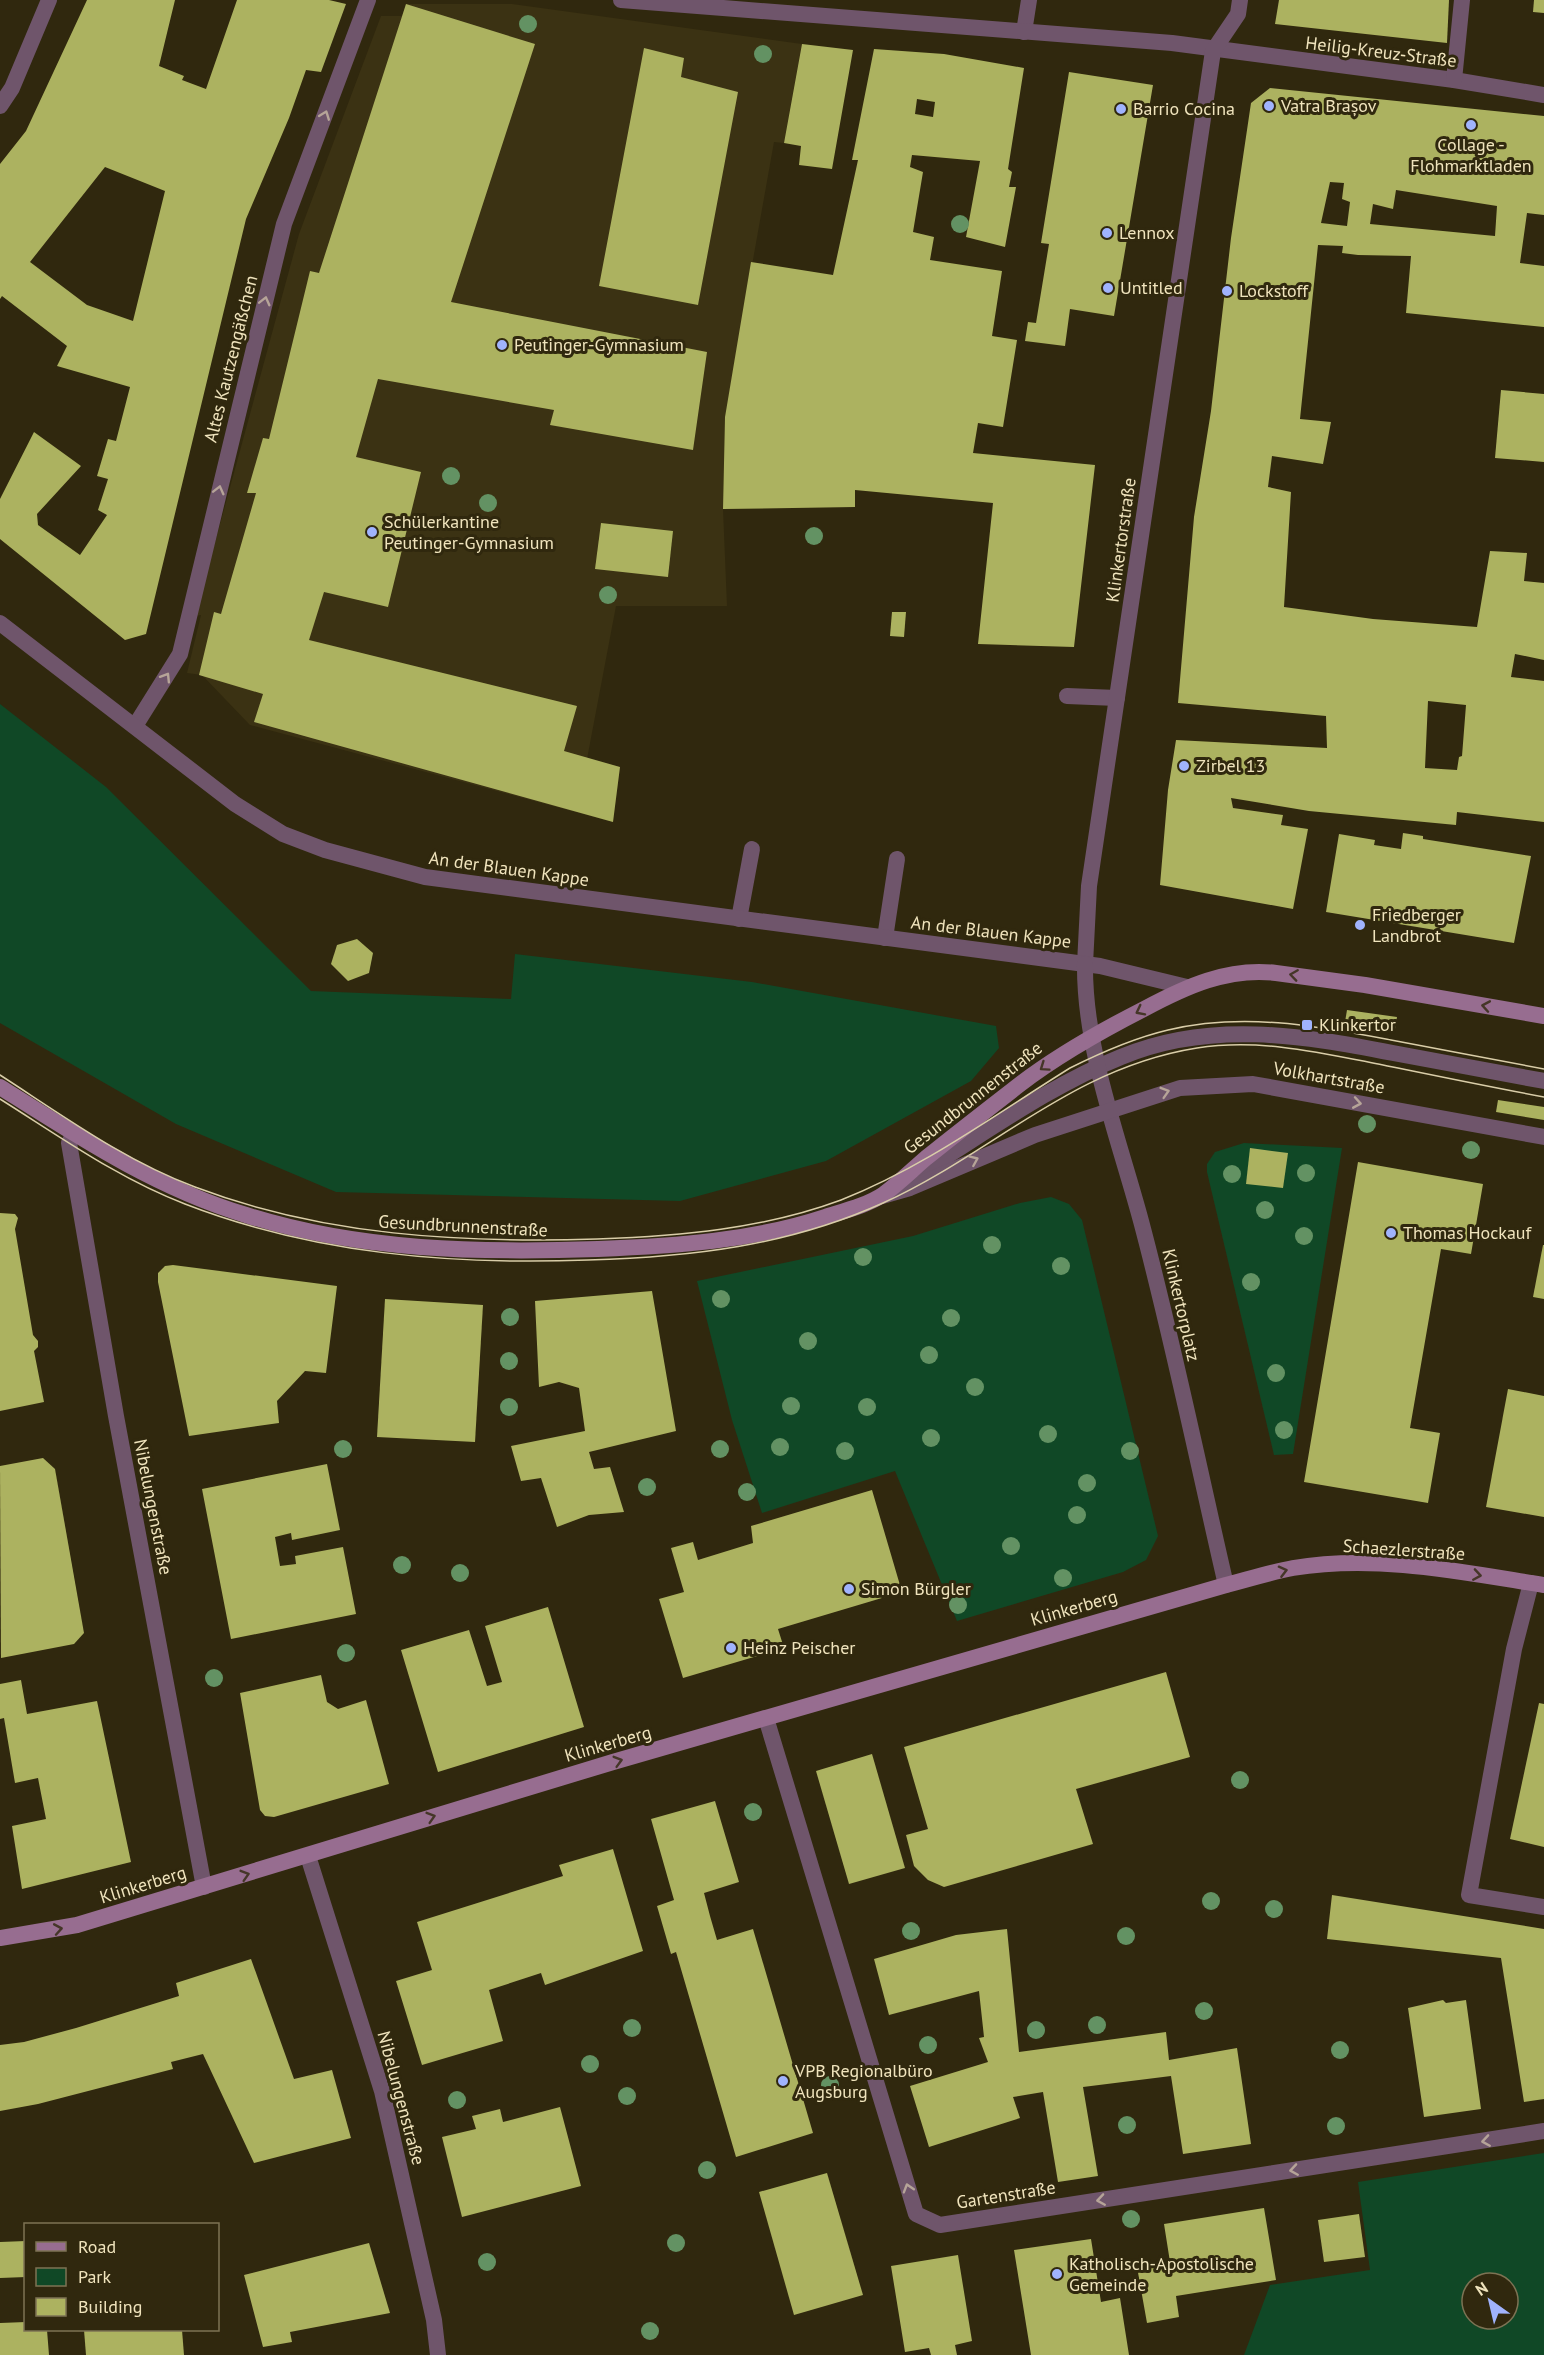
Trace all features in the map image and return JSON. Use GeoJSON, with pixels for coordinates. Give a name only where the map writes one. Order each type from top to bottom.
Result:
{"type":"FeatureCollection","features":[{"type":"Feature","properties":{"kind":"main road"},"geometry":{"type":"LineString","coordinates":[[1093,1035],[1187,987],[1228,975],[1262,971],[1365,985],[1544,1016]]}},
{"type":"Feature","properties":{"kind":"main road","name":"Gesundbrunnenstraße"},"geometry":{"type":"LineString","coordinates":[[0,1087],[146,1176],[186,1194],[246,1216],[311,1232],[407,1247],[564,1250],[720,1241],[787,1228],[881,1196],[1023,1082],[1093,1035]]}},
{"type":"Feature","properties":{"kind":"main road","name":"Schaezlerstraße"},"geometry":{"type":"LineString","coordinates":[[1226,1584],[1294,1568],[1360,1563],[1439,1569],[1537,1584]]}},
{"type":"Feature","properties":{"kind":"main road","name":"Klinkerberg"},"geometry":{"type":"LineString","coordinates":[[0,1938],[77,1925],[308,1856],[455,1809],[1226,1584]]}},
{"type":"Feature","properties":{"kind":"street"},"geometry":{"type":"LineString","coordinates":[[0,106],[12,88],[49,0]]}},
{"type":"Feature","properties":{"kind":"street","name":"Altes Kautzengäßchen"},"geometry":{"type":"LineString","coordinates":[[135,726],[180,654],[284,224],[368,0]]}},
{"type":"Feature","properties":{"kind":"street","name":"Heilig-Kreuz-Straße"},"geometry":{"type":"LineString","coordinates":[[621,0],[741,4],[1024,33],[1172,43],[1213,51],[1454,80],[1544,95]]}},
{"type":"Feature","properties":{"kind":"street"},"geometry":{"type":"LineString","coordinates":[[1024,33],[1029,0]]}},
{"type":"Feature","properties":{"kind":"street"},"geometry":{"type":"LineString","coordinates":[[1213,51],[1238,14],[1240,0]]}},
{"type":"Feature","properties":{"kind":"street"},"geometry":{"type":"LineString","coordinates":[[1454,80],[1462,0]]}},
{"type":"Feature","properties":{"kind":"street","name":"Klinkertorstraße"},"geometry":{"type":"LineString","coordinates":[[1093,1035],[1084,997],[1089,886],[1213,51]]}},
{"type":"Feature","properties":{"kind":"street","name":"An der Blauen Kappe"},"geometry":{"type":"LineString","coordinates":[[0,623],[235,804],[283,834],[325,850],[425,878],[1085,964]]}},
{"type":"Feature","properties":{"kind":"street"},"geometry":{"type":"LineString","coordinates":[[1067,696],[1117,698]]}},
{"type":"Feature","properties":{"kind":"street"},"geometry":{"type":"LineString","coordinates":[[739,919],[752,849]]}},
{"type":"Feature","properties":{"kind":"street"},"geometry":{"type":"LineString","coordinates":[[885,939],[897,859]]}},
{"type":"Feature","properties":{"kind":"street"},"geometry":{"type":"LineString","coordinates":[[1085,964],[1187,987]]}},
{"type":"Feature","properties":{"kind":"street"},"geometry":{"type":"LineString","coordinates":[[881,1196],[1045,1096],[1100,1066],[1121,1056],[1170,1042],[1225,1034],[1307,1036],[1544,1081]]}},
{"type":"Feature","properties":{"kind":"street","name":"Klinkertorplatz"},"geometry":{"type":"LineString","coordinates":[[1093,1035],[1109,1110],[1141,1220],[1226,1584]]}},
{"type":"Feature","properties":{"kind":"street","name":"Volkhartstraße"},"geometry":{"type":"LineString","coordinates":[[1109,1110],[1180,1088],[1253,1084],[1544,1137]]}},
{"type":"Feature","properties":{"kind":"street","name":"Gesundbrunnenstraße"},"geometry":{"type":"LineString","coordinates":[[881,1196],[910,1188],[1035,1135],[1109,1110]]}},
{"type":"Feature","properties":{"kind":"street","name":"Nibelungenstraße"},"geometry":{"type":"LineString","coordinates":[[74,1134],[69,1143],[116,1416],[204,1887]]}},
{"type":"Feature","properties":{"kind":"street"},"geometry":{"type":"LineString","coordinates":[[1537,1584],[1514,1649],[1468,1895],[1544,1906]]}},
{"type":"Feature","properties":{"kind":"street","name":"Gartenstraße"},"geometry":{"type":"LineString","coordinates":[[766,1718],[916,2214],[940,2225],[1544,2131]]}},
{"type":"Feature","properties":{"kind":"street","name":"Nibelungenstraße"},"geometry":{"type":"LineString","coordinates":[[308,1856],[382,2091],[434,2320],[438,2355]]}},
{"type":"Feature","properties":{"kind":"shaded area","name":"Peutinger-Gymnasium"},"geometry":{"type":"Polygon","coordinates":[[[406,4],[512,4],[802,44],[784,143],[774,142],[725,417],[723,509],[727,606],[616,606],[587,759],[620,767],[613,822],[250,725],[202,675],[187,673],[201,615],[195,616],[299,234],[381,16],[402,16],[406,4]]]}},
{"type":"Feature","properties":{"kind":"green space"},"geometry":{"type":"Polygon","coordinates":[[[0,704],[106,787],[311,991],[511,999],[515,954],[752,982],[996,1026],[999,1048],[971,1081],[826,1161],[680,1201],[336,1192],[176,1124],[0,1023],[0,704]]]}},
{"type":"Feature","properties":{"kind":"green space"},"geometry":{"type":"Polygon","coordinates":[[[1244,1143],[1342,1148],[1293,1454],[1274,1455],[1207,1172],[1207,1164],[1215,1152],[1244,1143]]]}},
{"type":"Feature","properties":{"kind":"green space"},"geometry":{"type":"Polygon","coordinates":[[[1051,1197],[1069,1204],[1082,1220],[1158,1536],[1146,1560],[1123,1572],[957,1621],[895,1471],[762,1513],[732,1420],[697,1281],[913,1236],[1020,1203],[1051,1197]]]}},
{"type":"Feature","properties":{"kind":"green space"},"geometry":{"type":"Polygon","coordinates":[[[1544,2153],[1544,2355],[1244,2355],[1270,2285],[1370,2270],[1358,2182],[1544,2153]]]}},
{"type":"Feature","properties":{"kind":"building"},"geometry":{"type":"Polygon","coordinates":[[[87,0],[175,0],[159,66],[184,76],[182,80],[206,89],[237,0],[329,0],[346,4],[321,72],[306,70],[289,118],[246,219],[146,634],[125,640],[0,539],[0,499],[34,432],[81,466],[37,514],[38,525],[80,555],[107,515],[98,510],[108,479],[97,476],[108,439],[116,441],[130,387],[57,366],[67,346],[2,296],[0,299],[0,164],[26,131],[87,0]],[[105,167],[30,262],[87,305],[133,321],[165,191],[105,167]]]}},
{"type":"Feature","properties":{"kind":"building"},"geometry":{"type":"Polygon","coordinates":[[[1279,0],[1449,0],[1447,43],[1275,24],[1279,0]]]}},
{"type":"Feature","properties":{"kind":"building"},"geometry":{"type":"Polygon","coordinates":[[[1534,0],[1544,0],[1544,13],[1533,12],[1534,0]]]}},
{"type":"Feature","properties":{"kind":"building"},"geometry":{"type":"Polygon","coordinates":[[[406,4],[535,44],[451,302],[707,352],[693,450],[550,425],[554,410],[378,379],[356,457],[421,472],[388,607],[324,592],[309,640],[577,706],[564,751],[620,767],[613,822],[254,722],[263,694],[199,675],[214,612],[221,614],[256,493],[247,493],[263,438],[269,439],[310,271],[319,273],[406,4]]]}},
{"type":"Feature","properties":{"kind":"building"},"geometry":{"type":"Polygon","coordinates":[[[802,44],[853,50],[832,169],[799,165],[801,146],[784,143],[802,44]]]}},
{"type":"Feature","properties":{"kind":"building"},"geometry":{"type":"Polygon","coordinates":[[[644,48],[684,58],[681,77],[738,92],[698,305],[599,286],[644,48]]]}},
{"type":"Feature","properties":{"kind":"building"},"geometry":{"type":"Polygon","coordinates":[[[874,49],[944,54],[1024,68],[1008,169],[1012,172],[1009,187],[1016,187],[1005,247],[966,237],[980,161],[912,155],[910,167],[923,172],[913,232],[934,237],[930,260],[1002,271],[992,336],[1017,340],[1003,427],[978,423],[973,453],[1095,465],[1074,647],[978,644],[993,503],[855,490],[855,507],[723,509],[725,417],[751,262],[833,275],[858,160],[852,160],[874,49]],[[917,99],[915,114],[933,117],[935,102],[917,99]]]}},
{"type":"Feature","properties":{"kind":"building"},"geometry":{"type":"Polygon","coordinates":[[[1069,72],[1153,85],[1114,316],[1070,309],[1065,346],[1025,341],[1028,322],[1036,323],[1049,244],[1041,243],[1069,72]]]}},
{"type":"Feature","properties":{"kind":"building"},"geometry":{"type":"Polygon","coordinates":[[[1270,88],[1544,116],[1544,215],[1527,213],[1520,263],[1544,266],[1544,327],[1406,313],[1411,256],[1358,255],[1342,253],[1343,246],[1318,245],[1300,419],[1331,422],[1323,464],[1272,456],[1268,487],[1291,492],[1284,607],[1373,619],[1477,627],[1490,551],[1527,553],[1524,581],[1544,583],[1544,660],[1515,654],[1511,677],[1544,681],[1544,822],[1457,812],[1456,825],[1309,811],[1231,798],[1233,808],[1283,815],[1281,825],[1308,829],[1293,909],[1160,885],[1168,790],[1176,740],[1327,748],[1326,716],[1178,703],[1194,517],[1211,411],[1231,238],[1251,103],[1270,88]],[[1330,182],[1321,223],[1347,226],[1350,202],[1342,199],[1344,183],[1330,182]],[[1396,190],[1393,209],[1373,204],[1370,224],[1495,236],[1497,206],[1396,190]],[[1428,701],[1425,768],[1457,770],[1459,757],[1462,756],[1466,705],[1428,701]]]}},
{"type":"Feature","properties":{"kind":"building"},"geometry":{"type":"Polygon","coordinates":[[[1501,390],[1544,394],[1544,462],[1495,458],[1501,390]]]}},
{"type":"Feature","properties":{"kind":"building"},"geometry":{"type":"Polygon","coordinates":[[[601,523],[673,531],[668,577],[595,569],[601,523]]]}},
{"type":"Feature","properties":{"kind":"building"},"geometry":{"type":"Polygon","coordinates":[[[892,612],[906,612],[904,637],[890,636],[892,612]]]}},
{"type":"Feature","properties":{"kind":"building"},"geometry":{"type":"Polygon","coordinates":[[[1403,833],[1423,836],[1423,839],[1531,856],[1514,943],[1326,912],[1339,834],[1375,840],[1374,845],[1401,849],[1403,833]]]}},
{"type":"Feature","properties":{"kind":"building"},"geometry":{"type":"Polygon","coordinates":[[[357,939],[373,953],[369,973],[348,981],[331,964],[337,945],[357,939]]]}},
{"type":"Feature","properties":{"kind":"building"},"geometry":{"type":"Polygon","coordinates":[[[1347,1010],[1397,1017],[1395,1029],[1345,1022],[1347,1010]]]}},
{"type":"Feature","properties":{"kind":"building"},"geometry":{"type":"Polygon","coordinates":[[[1498,1100],[1544,1107],[1544,1120],[1496,1112],[1498,1100]]]}},
{"type":"Feature","properties":{"kind":"building"},"geometry":{"type":"Polygon","coordinates":[[[1250,1148],[1288,1153],[1283,1188],[1246,1184],[1250,1148]]]}},
{"type":"Feature","properties":{"kind":"building"},"geometry":{"type":"Polygon","coordinates":[[[1358,1162],[1483,1184],[1471,1254],[1441,1249],[1410,1428],[1440,1433],[1428,1503],[1304,1482],[1358,1162]]]}},
{"type":"Feature","properties":{"kind":"building"},"geometry":{"type":"Polygon","coordinates":[[[0,1213],[15,1214],[18,1218],[15,1229],[33,1335],[38,1341],[38,1347],[34,1351],[44,1402],[0,1411],[0,1213]]]}},
{"type":"Feature","properties":{"kind":"building"},"geometry":{"type":"Polygon","coordinates":[[[1544,1245],[1544,1299],[1533,1297],[1544,1245]]]}},
{"type":"Feature","properties":{"kind":"building"},"geometry":{"type":"Polygon","coordinates":[[[173,1265],[337,1286],[326,1373],[305,1371],[277,1401],[279,1423],[189,1436],[158,1282],[158,1273],[165,1266],[173,1265]]]}},
{"type":"Feature","properties":{"kind":"building"},"geometry":{"type":"Polygon","coordinates":[[[652,1291],[676,1431],[589,1452],[594,1469],[610,1467],[624,1512],[589,1515],[557,1527],[541,1478],[521,1481],[511,1446],[585,1431],[579,1388],[559,1382],[539,1387],[535,1301],[652,1291]]]}},
{"type":"Feature","properties":{"kind":"building"},"geometry":{"type":"Polygon","coordinates":[[[385,1299],[483,1305],[475,1442],[377,1437],[385,1299]]]}},
{"type":"Feature","properties":{"kind":"building"},"geometry":{"type":"Polygon","coordinates":[[[1508,1389],[1544,1396],[1544,1517],[1486,1507],[1508,1389]]]}},
{"type":"Feature","properties":{"kind":"building"},"geometry":{"type":"Polygon","coordinates":[[[43,1458],[55,1469],[84,1633],[74,1644],[1,1658],[0,1466],[43,1458]]]}},
{"type":"Feature","properties":{"kind":"building"},"geometry":{"type":"Polygon","coordinates":[[[327,1464],[340,1530],[292,1540],[291,1533],[275,1537],[280,1566],[296,1564],[295,1556],[343,1547],[356,1614],[231,1639],[202,1489],[327,1464]]]}},
{"type":"Feature","properties":{"kind":"building"},"geometry":{"type":"Polygon","coordinates":[[[872,1490],[902,1592],[778,1629],[784,1648],[683,1678],[659,1599],[684,1592],[671,1548],[693,1542],[698,1560],[753,1543],[751,1526],[872,1490]]]}},
{"type":"Feature","properties":{"kind":"building"},"geometry":{"type":"Polygon","coordinates":[[[548,1607],[584,1727],[438,1772],[401,1650],[469,1630],[487,1686],[502,1682],[485,1626],[548,1607]]]}},
{"type":"Feature","properties":{"kind":"building"},"geometry":{"type":"Polygon","coordinates":[[[1166,1672],[1190,1757],[1076,1789],[1093,1844],[944,1887],[928,1880],[914,1866],[906,1835],[928,1829],[904,1747],[1166,1672]]]}},
{"type":"Feature","properties":{"kind":"building"},"geometry":{"type":"Polygon","coordinates":[[[321,1675],[327,1702],[338,1709],[366,1700],[389,1784],[274,1817],[265,1816],[260,1810],[240,1693],[321,1675]]]}},
{"type":"Feature","properties":{"kind":"building"},"geometry":{"type":"Polygon","coordinates":[[[21,1680],[27,1714],[97,1701],[131,1862],[22,1889],[12,1826],[46,1819],[38,1778],[15,1783],[4,1718],[0,1719],[0,1684],[21,1680]]]}},
{"type":"Feature","properties":{"kind":"building"},"geometry":{"type":"Polygon","coordinates":[[[1539,1703],[1544,1704],[1544,1847],[1510,1839],[1539,1703]]]}},
{"type":"Feature","properties":{"kind":"building"},"geometry":{"type":"Polygon","coordinates":[[[872,1754],[905,1868],[849,1884],[816,1771],[872,1754]]]}},
{"type":"Feature","properties":{"kind":"building"},"geometry":{"type":"Polygon","coordinates":[[[715,1801],[739,1882],[704,1893],[717,1940],[753,1929],[813,2133],[736,2157],[676,1952],[671,1954],[657,1906],[674,1900],[651,1819],[715,1801]]]}},
{"type":"Feature","properties":{"kind":"building"},"geometry":{"type":"Polygon","coordinates":[[[613,1849],[643,1951],[545,1985],[541,1973],[489,1990],[503,2041],[422,2065],[396,1981],[432,1970],[417,1922],[563,1876],[559,1865],[613,1849]]]}},
{"type":"Feature","properties":{"kind":"building"},"geometry":{"type":"Polygon","coordinates":[[[1332,1895],[1544,1929],[1544,2099],[1524,2102],[1501,1958],[1327,1939],[1332,1895]]]}},
{"type":"Feature","properties":{"kind":"building"},"geometry":{"type":"Polygon","coordinates":[[[1007,1929],[1019,2052],[1166,2032],[1169,2060],[1237,2048],[1251,2144],[1183,2154],[1171,2076],[1083,2087],[1098,2176],[1058,2182],[1043,2092],[1013,2097],[1020,2118],[929,2147],[910,2086],[988,2062],[979,2038],[984,2037],[979,1991],[889,2015],[874,1959],[956,1935],[1007,1929]]]}},
{"type":"Feature","properties":{"kind":"building"},"geometry":{"type":"Polygon","coordinates":[[[251,1959],[294,2079],[332,2070],[351,2138],[254,2163],[203,2054],[171,2062],[173,2069],[38,2104],[0,2111],[0,2045],[24,2042],[76,2028],[179,1996],[176,1983],[251,1959]]]}},
{"type":"Feature","properties":{"kind":"building"},"geometry":{"type":"Polygon","coordinates":[[[1443,2000],[1446,2003],[1466,2000],[1481,2109],[1424,2117],[1408,2008],[1443,2000]]]}},
{"type":"Feature","properties":{"kind":"building"},"geometry":{"type":"Polygon","coordinates":[[[560,2107],[581,2186],[462,2217],[442,2137],[476,2129],[472,2116],[500,2109],[503,2122],[560,2107]]]}},
{"type":"Feature","properties":{"kind":"building"},"geometry":{"type":"Polygon","coordinates":[[[827,2173],[863,2295],[794,2315],[759,2192],[827,2173]]]}},
{"type":"Feature","properties":{"kind":"building"},"geometry":{"type":"Polygon","coordinates":[[[1264,2208],[1276,2280],[1176,2296],[1179,2317],[1147,2323],[1137,2267],[1170,2262],[1164,2224],[1264,2208]]]}},
{"type":"Feature","properties":{"kind":"building"},"geometry":{"type":"Polygon","coordinates":[[[1359,2214],[1365,2257],[1324,2262],[1318,2220],[1359,2214]]]}},
{"type":"Feature","properties":{"kind":"building","name":"Katholisch-Apostolische Gemeinde"},"geometry":{"type":"Polygon","coordinates":[[[1091,2239],[1101,2302],[1120,2298],[1129,2355],[1031,2355],[1014,2250],[1091,2239]]]}},
{"type":"Feature","properties":{"kind":"building"},"geometry":{"type":"Polygon","coordinates":[[[24,2241],[24,2277],[0,2278],[0,2242],[24,2241]]]}},
{"type":"Feature","properties":{"kind":"building"},"geometry":{"type":"Polygon","coordinates":[[[369,2243],[390,2313],[290,2332],[292,2342],[263,2347],[244,2275],[369,2243]]]}},
{"type":"Feature","properties":{"kind":"building"},"geometry":{"type":"Polygon","coordinates":[[[958,2255],[972,2341],[955,2345],[957,2355],[931,2355],[929,2348],[905,2352],[891,2266],[958,2255]]]}},
{"type":"Feature","properties":{"kind":"building"},"geometry":{"type":"Polygon","coordinates":[[[24,2322],[24,2331],[47,2331],[49,2355],[0,2355],[0,2323],[24,2322]]]}},
{"type":"Feature","properties":{"kind":"building"},"geometry":{"type":"Polygon","coordinates":[[[84,2331],[182,2331],[184,2355],[86,2355],[84,2331]]]}},
{"type":"Feature","properties":{"kind":"tram line"},"geometry":{"type":"LineString","coordinates":[[0,1075],[119,1151],[195,1187],[244,1203],[293,1216],[393,1233],[546,1240],[628,1238],[690,1233],[751,1224],[812,1210],[841,1200],[901,1172],[1082,1062],[1143,1037],[1196,1025],[1252,1022],[1308,1026],[1544,1069]]}},
{"type":"Feature","properties":{"kind":"tram line"},"geometry":{"type":"LineString","coordinates":[[0,1099],[113,1170],[161,1194],[234,1221],[283,1235],[383,1253],[434,1258],[536,1261],[664,1256],[701,1252],[811,1230],[883,1203],[923,1183],[1034,1114],[1110,1074],[1152,1058],[1197,1048],[1221,1045],[1291,1048],[1544,1097]]}},
{"type":"Feature","properties":{"kind":"place","name":"Vatra Brașov"},"geometry":{"type":"Point","coordinates":[1269,106]}},
{"type":"Feature","properties":{"kind":"place","name":"Barrio Cocina"},"geometry":{"type":"Point","coordinates":[1121,109]}},
{"type":"Feature","properties":{"kind":"place","name":"Collage - Flohmarktladen"},"geometry":{"type":"Point","coordinates":[1471,125]}},
{"type":"Feature","properties":{"kind":"place","name":"Lennox"},"geometry":{"type":"Point","coordinates":[1107,233]}},
{"type":"Feature","properties":{"kind":"place","name":"Untitled"},"geometry":{"type":"Point","coordinates":[1108,288]}},
{"type":"Feature","properties":{"kind":"place","name":"Lockstoff"},"geometry":{"type":"Point","coordinates":[1227,291]}},
{"type":"Feature","properties":{"kind":"place","name":"Peutinger-Gymnasium"},"geometry":{"type":"Point","coordinates":[502,345]}},
{"type":"Feature","properties":{"kind":"place","name":"Schülerkantine Peutinger-Gymnasium"},"geometry":{"type":"Point","coordinates":[372,532]}},
{"type":"Feature","properties":{"kind":"place","name":"Zirbel 13"},"geometry":{"type":"Point","coordinates":[1184,766]}},
{"type":"Feature","properties":{"kind":"place","name":"Friedberger Landbrot"},"geometry":{"type":"Point","coordinates":[1360,925]}},
{"type":"Feature","properties":{"kind":"place","name":"Klinkertor"},"geometry":{"type":"Point","coordinates":[1307,1025]}},
{"type":"Feature","properties":{"kind":"place","name":"Thomas Hockauf"},"geometry":{"type":"Point","coordinates":[1391,1233]}},
{"type":"Feature","properties":{"kind":"place","name":"Simon Bürgler"},"geometry":{"type":"Point","coordinates":[849,1589]}},
{"type":"Feature","properties":{"kind":"place","name":"Heinz Peischer"},"geometry":{"type":"Point","coordinates":[731,1648]}},
{"type":"Feature","properties":{"kind":"place","name":"VPB Regionalbüro Augsburg"},"geometry":{"type":"Point","coordinates":[783,2081]}},
{"type":"Feature","properties":{"kind":"place","name":"Katholisch-Apostolische Gemeinde"},"geometry":{"type":"Point","coordinates":[1057,2274]}}]}
